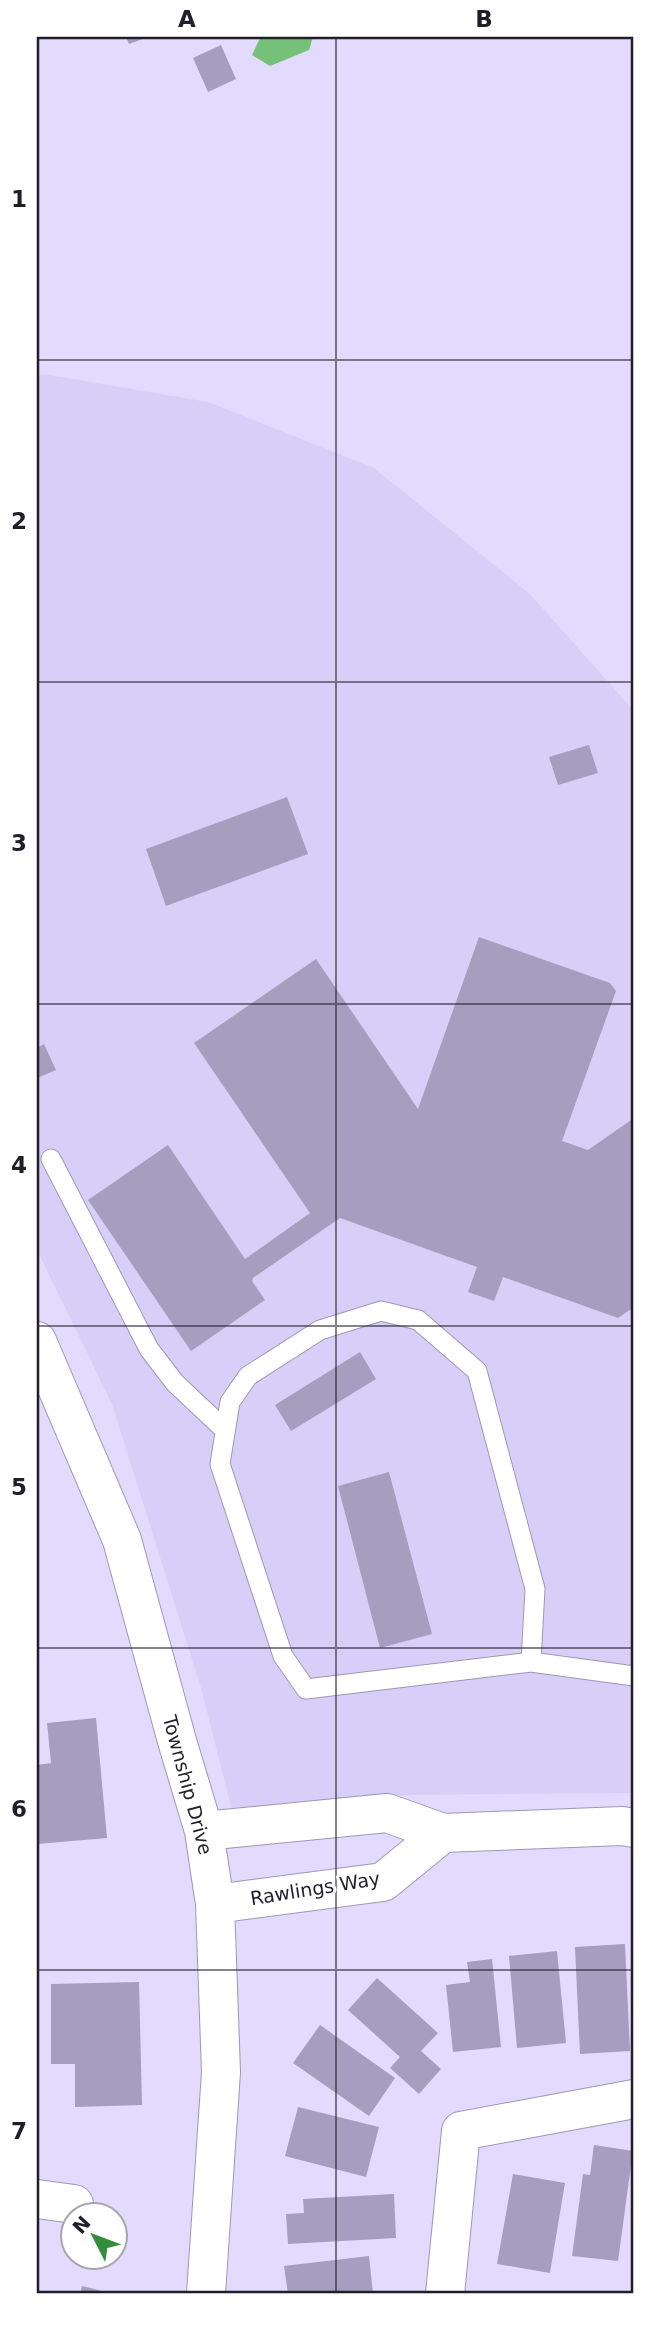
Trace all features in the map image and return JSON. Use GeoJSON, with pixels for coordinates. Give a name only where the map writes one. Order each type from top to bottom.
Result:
{"type":"FeatureCollection","features":[{"type":"Feature","properties":{"kind":"street","name":"Township Drive"},"geometry":{"type":"LineString","coordinates":[[37,1341],[122,1541],[177,1741],[205,1831],[215,1903],[221,2072],[206,2294]]}},
{"type":"Feature","properties":{"kind":"street"},"geometry":{"type":"LineString","coordinates":[[205,1831],[387,1813],[443,1833],[622,1826],[634,1828]]}},
{"type":"Feature","properties":{"kind":"street","name":"Rawlings Way"},"geometry":{"type":"LineString","coordinates":[[215,1903],[383,1882],[443,1833]]}},
{"type":"Feature","properties":{"kind":"street"},"geometry":{"type":"LineString","coordinates":[[445,2294],[461,2132],[634,2099]]}},
{"type":"Feature","properties":{"kind":"street"},"geometry":{"type":"LineString","coordinates":[[37,2199],[60,2202]]}},
{"type":"Feature","properties":{"kind":"lane"},"geometry":{"type":"LineString","coordinates":[[51,1159],[149,1349],[175,1383],[225,1430]]}},
{"type":"Feature","properties":{"kind":"lane"},"geometry":{"type":"LineString","coordinates":[[531,1662],[536,1589],[477,1371],[418,1320],[381,1311],[320,1330],[248,1376],[230,1402],[220,1464],[283,1656],[306,1689],[531,1662],[634,1676]]}},
{"type":"Feature","properties":{"kind":"shaded area"},"geometry":{"type":"Polygon","coordinates":[[[263,37],[313,37],[309,50],[270,66],[252,55],[263,37]]]}},
{"type":"Feature","properties":{"kind":"shaded area"},"geometry":{"type":"Polygon","coordinates":[[[37,375],[208,402],[374,468],[530,594],[634,711],[634,1793],[405,1795],[232,1810],[201,1688],[112,1404],[37,1250],[37,375]]]}},
{"type":"Feature","properties":{"kind":"building"},"geometry":{"type":"Polygon","coordinates":[[[126,37],[148,37],[129,44],[126,37]]]}},
{"type":"Feature","properties":{"kind":"building"},"geometry":{"type":"Polygon","coordinates":[[[221,45],[236,79],[208,92],[193,58],[221,45]]]}},
{"type":"Feature","properties":{"kind":"building"},"geometry":{"type":"Polygon","coordinates":[[[589,745],[598,773],[558,785],[549,757],[589,745]]]}},
{"type":"Feature","properties":{"kind":"building"},"geometry":{"type":"Polygon","coordinates":[[[287,797],[308,854],[166,906],[146,849],[287,797]]]}},
{"type":"Feature","properties":{"kind":"building"},"geometry":{"type":"Polygon","coordinates":[[[479,937],[610,983],[616,991],[562,1141],[588,1150],[634,1118],[634,1307],[618,1318],[503,1277],[494,1301],[468,1292],[477,1267],[340,1218],[253,1278],[252,1281],[265,1300],[191,1351],[88,1200],[168,1145],[245,1259],[310,1213],[194,1043],[316,959],[418,1109],[479,937]]]}},
{"type":"Feature","properties":{"kind":"building"},"geometry":{"type":"Polygon","coordinates":[[[44,1044],[56,1070],[37,1078],[37,1048],[44,1044]]]}},
{"type":"Feature","properties":{"kind":"building"},"geometry":{"type":"Polygon","coordinates":[[[360,1352],[376,1379],[291,1431],[275,1405],[360,1352]]]}},
{"type":"Feature","properties":{"kind":"building"},"geometry":{"type":"Polygon","coordinates":[[[389,1472],[432,1634],[380,1648],[338,1486],[389,1472]]]}},
{"type":"Feature","properties":{"kind":"building"},"geometry":{"type":"Polygon","coordinates":[[[96,1718],[107,1838],[37,1844],[37,1765],[51,1763],[47,1723],[96,1718]]]}},
{"type":"Feature","properties":{"kind":"building"},"geometry":{"type":"Polygon","coordinates":[[[625,1944],[630,2051],[580,2054],[575,1947],[625,1944]]]}},
{"type":"Feature","properties":{"kind":"building"},"geometry":{"type":"Polygon","coordinates":[[[557,1951],[566,2043],[517,2048],[509,1956],[557,1951]]]}},
{"type":"Feature","properties":{"kind":"building"},"geometry":{"type":"Polygon","coordinates":[[[492,1959],[501,2047],[453,2052],[446,1985],[470,1982],[467,1962],[492,1959]]]}},
{"type":"Feature","properties":{"kind":"building"},"geometry":{"type":"Polygon","coordinates":[[[377,1978],[438,2033],[421,2051],[441,2069],[419,2094],[390,2068],[400,2057],[348,2010],[377,1978]]]}},
{"type":"Feature","properties":{"kind":"building"},"geometry":{"type":"Polygon","coordinates":[[[139,1982],[142,2105],[75,2107],[75,2064],[51,2064],[51,1984],[139,1982]]]}},
{"type":"Feature","properties":{"kind":"building"},"geometry":{"type":"Polygon","coordinates":[[[320,2025],[395,2078],[369,2116],[293,2063],[320,2025]]]}},
{"type":"Feature","properties":{"kind":"building"},"geometry":{"type":"Polygon","coordinates":[[[298,2107],[379,2127],[366,2177],[285,2156],[298,2107]]]}},
{"type":"Feature","properties":{"kind":"building"},"geometry":{"type":"Polygon","coordinates":[[[594,2145],[633,2151],[618,2261],[572,2256],[583,2174],[590,2175],[594,2145]]]}},
{"type":"Feature","properties":{"kind":"building"},"geometry":{"type":"Polygon","coordinates":[[[513,2174],[565,2183],[550,2273],[497,2264],[513,2174]]]}},
{"type":"Feature","properties":{"kind":"building"},"geometry":{"type":"Polygon","coordinates":[[[394,2194],[396,2238],[288,2244],[286,2214],[304,2213],[303,2199],[394,2194]]]}},
{"type":"Feature","properties":{"kind":"building"},"geometry":{"type":"Polygon","coordinates":[[[369,2256],[373,2294],[288,2294],[284,2266],[369,2256]]]}},
{"type":"Feature","properties":{"kind":"building"},"geometry":{"type":"Polygon","coordinates":[[[82,2286],[110,2293],[110,2294],[80,2294],[82,2286]]]}}]}
